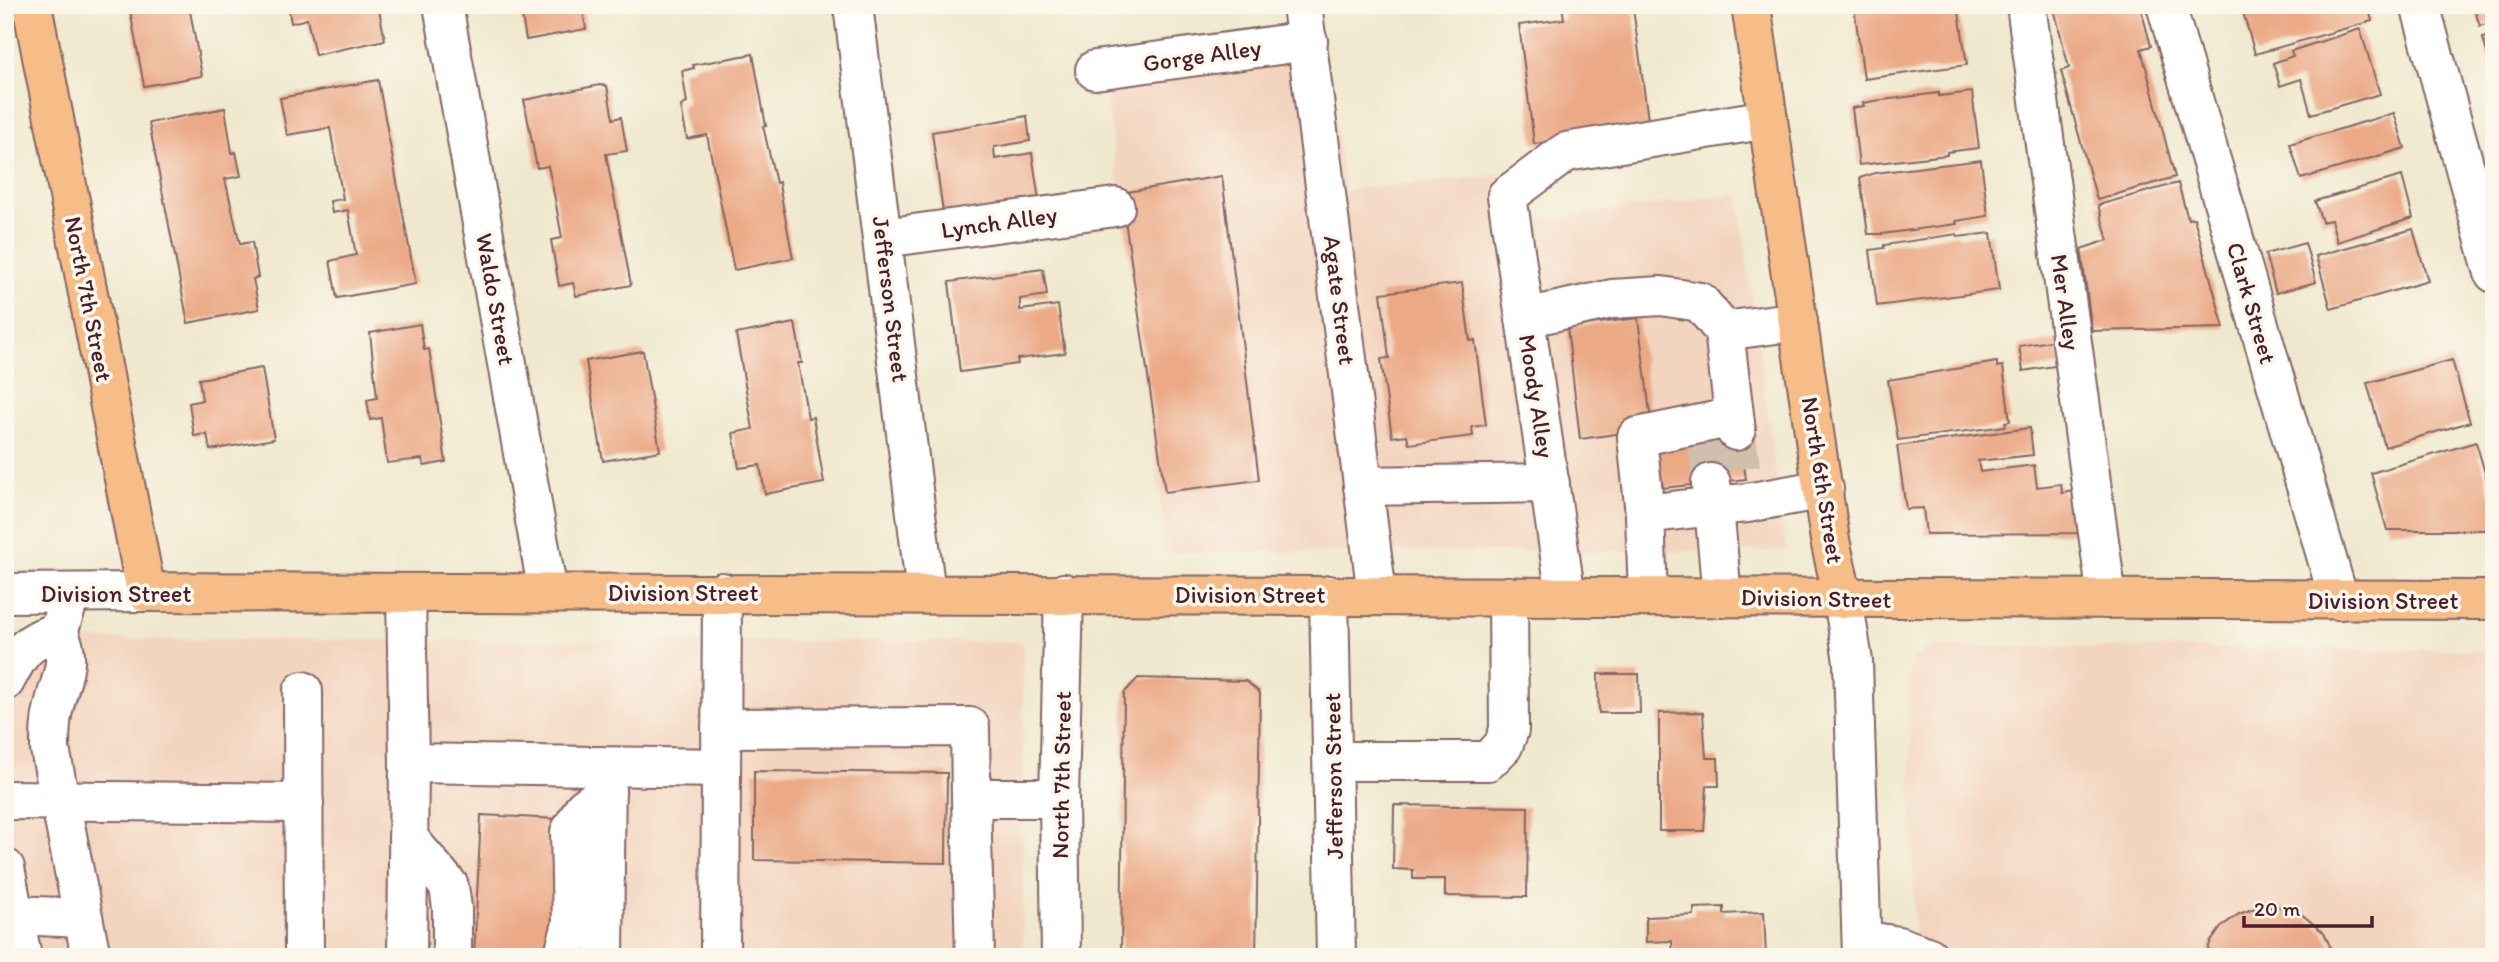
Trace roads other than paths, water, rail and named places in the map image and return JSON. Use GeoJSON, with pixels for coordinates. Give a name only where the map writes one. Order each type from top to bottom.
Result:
{"type":"FeatureCollection","features":[{"type":"Feature","properties":{"kind":"main road","name":"North 7th Street"},"geometry":{"type":"LineString","coordinates":[[32,5],[145,592]]}},
{"type":"Feature","properties":{"kind":"main road","name":"North 6th Street"},"geometry":{"type":"LineString","coordinates":[[1751,5],[1830,540],[1843,599]]}},
{"type":"Feature","properties":{"kind":"main road","name":"Division Street"},"geometry":{"type":"LineString","coordinates":[[145,592],[1064,593],[1843,599],[2494,600]]}},
{"type":"Feature","properties":{"kind":"street","name":"Waldo Street"},"geometry":{"type":"LineString","coordinates":[[443,5],[548,593]]}},
{"type":"Feature","properties":{"kind":"street","name":"Jefferson Street"},"geometry":{"type":"LineString","coordinates":[[853,5],[926,594]]}},
{"type":"Feature","properties":{"kind":"street","name":"Mer Alley"},"geometry":{"type":"LineString","coordinates":[[2026,5],[2107,599]]}},
{"type":"Feature","properties":{"kind":"street","name":"Clark Street"},"geometry":{"type":"LineString","coordinates":[[2166,5],[2339,600]]}},
{"type":"Feature","properties":{"kind":"street"},"geometry":{"type":"LineString","coordinates":[[2420,5],[2494,273]]}},
{"type":"Feature","properties":{"kind":"street","name":"Gorge Alley"},"geometry":{"type":"LineString","coordinates":[[1095,69],[1305,23]]}},
{"type":"Feature","properties":{"kind":"street","name":"Agate Street"},"geometry":{"type":"LineString","coordinates":[[1305,23],[1377,595]]}},
{"type":"Feature","properties":{"kind":"street","name":"Moody Alley"},"geometry":{"type":"LineString","coordinates":[[1566,597],[1507,196],[1566,152],[1768,119]]}},
{"type":"Feature","properties":{"kind":"street","name":"Lynch Alley"},"geometry":{"type":"LineString","coordinates":[[883,238],[1115,207]]}},
{"type":"Feature","properties":{"kind":"street"},"geometry":{"type":"LineString","coordinates":[[1525,318],[1612,299],[1661,296],[1700,302],[1724,331],[1720,426],[1637,437],[1645,514],[1648,597]]}},
{"type":"Feature","properties":{"kind":"street"},"geometry":{"type":"LineString","coordinates":[[1724,331],[1798,321]]}},
{"type":"Feature","properties":{"kind":"street"},"geometry":{"type":"LineString","coordinates":[[1363,486],[1550,483]]}},
{"type":"Feature","properties":{"kind":"street"},"geometry":{"type":"LineString","coordinates":[[1645,514],[1729,493],[1824,489]]}},
{"type":"Feature","properties":{"kind":"street"},"geometry":{"type":"LineString","coordinates":[[1722,598],[1729,493]]}},
{"type":"Feature","properties":{"kind":"street","name":"Division Street"},"geometry":{"type":"LineString","coordinates":[[5,593],[145,592]]}},
{"type":"Feature","properties":{"kind":"street"},"geometry":{"type":"LineString","coordinates":[[720,957],[722,592]]}},
{"type":"Feature","properties":{"kind":"street"},"geometry":{"type":"LineString","coordinates":[[71,593],[58,632],[67,657],[52,716],[50,749],[90,957]]}},
{"type":"Feature","properties":{"kind":"street"},"geometry":{"type":"LineString","coordinates":[[406,593],[407,957]]}},
{"type":"Feature","properties":{"kind":"street","name":"North 7th Street"},"geometry":{"type":"LineString","coordinates":[[1060,957],[1059,798],[1064,593]]}},
{"type":"Feature","properties":{"kind":"street","name":"Jefferson Street"},"geometry":{"type":"LineString","coordinates":[[1329,595],[1336,957]]}},
{"type":"Feature","properties":{"kind":"street"},"geometry":{"type":"LineString","coordinates":[[1333,761],[1488,761],[1503,746],[1509,730],[1508,596]]}},
{"type":"Feature","properties":{"kind":"street","name":"North 6th Street"},"geometry":{"type":"LineString","coordinates":[[1843,599],[1853,660],[1862,949]]}},
{"type":"Feature","properties":{"kind":"street"},"geometry":{"type":"LineString","coordinates":[[5,681],[20,653],[33,641],[58,632]]}},
{"type":"Feature","properties":{"kind":"street"},"geometry":{"type":"LineString","coordinates":[[303,691],[304,957]]}},
{"type":"Feature","properties":{"kind":"street"},"geometry":{"type":"LineString","coordinates":[[721,728],[970,727],[975,957]]}},
{"type":"Feature","properties":{"kind":"street"},"geometry":{"type":"LineString","coordinates":[[408,763],[606,779],[720,768]]}},
{"type":"Feature","properties":{"kind":"street"},"geometry":{"type":"LineString","coordinates":[[563,957],[572,924],[570,832],[606,779]]}},
{"type":"Feature","properties":{"kind":"street"},"geometry":{"type":"LineString","coordinates":[[604,957],[606,779]]}},
{"type":"Feature","properties":{"kind":"street"},"geometry":{"type":"LineString","coordinates":[[971,798],[1059,798]]}},
{"type":"Feature","properties":{"kind":"street"},"geometry":{"type":"LineString","coordinates":[[5,800],[304,803]]}},
{"type":"Feature","properties":{"kind":"street"},"geometry":{"type":"LineString","coordinates":[[408,838],[449,886],[452,957]]}},
{"type":"Feature","properties":{"kind":"street"},"geometry":{"type":"LineString","coordinates":[[5,868],[22,957]]}},
{"type":"Feature","properties":{"kind":"street"},"geometry":{"type":"LineString","coordinates":[[14,915],[83,918]]}},
{"type":"Feature","properties":{"kind":"street"},"geometry":{"type":"LineString","coordinates":[[1862,949],[1898,946],[1929,957]]}},
{"type":"Feature","properties":{"kind":"tunnel"},"geometry":{"type":"LineString","coordinates":[[1736,431],[1743,480]]}},
{"type":"Feature","properties":{"kind":"tunnel"},"geometry":{"type":"LineString","coordinates":[[1706,434],[1711,483]]}}]}
